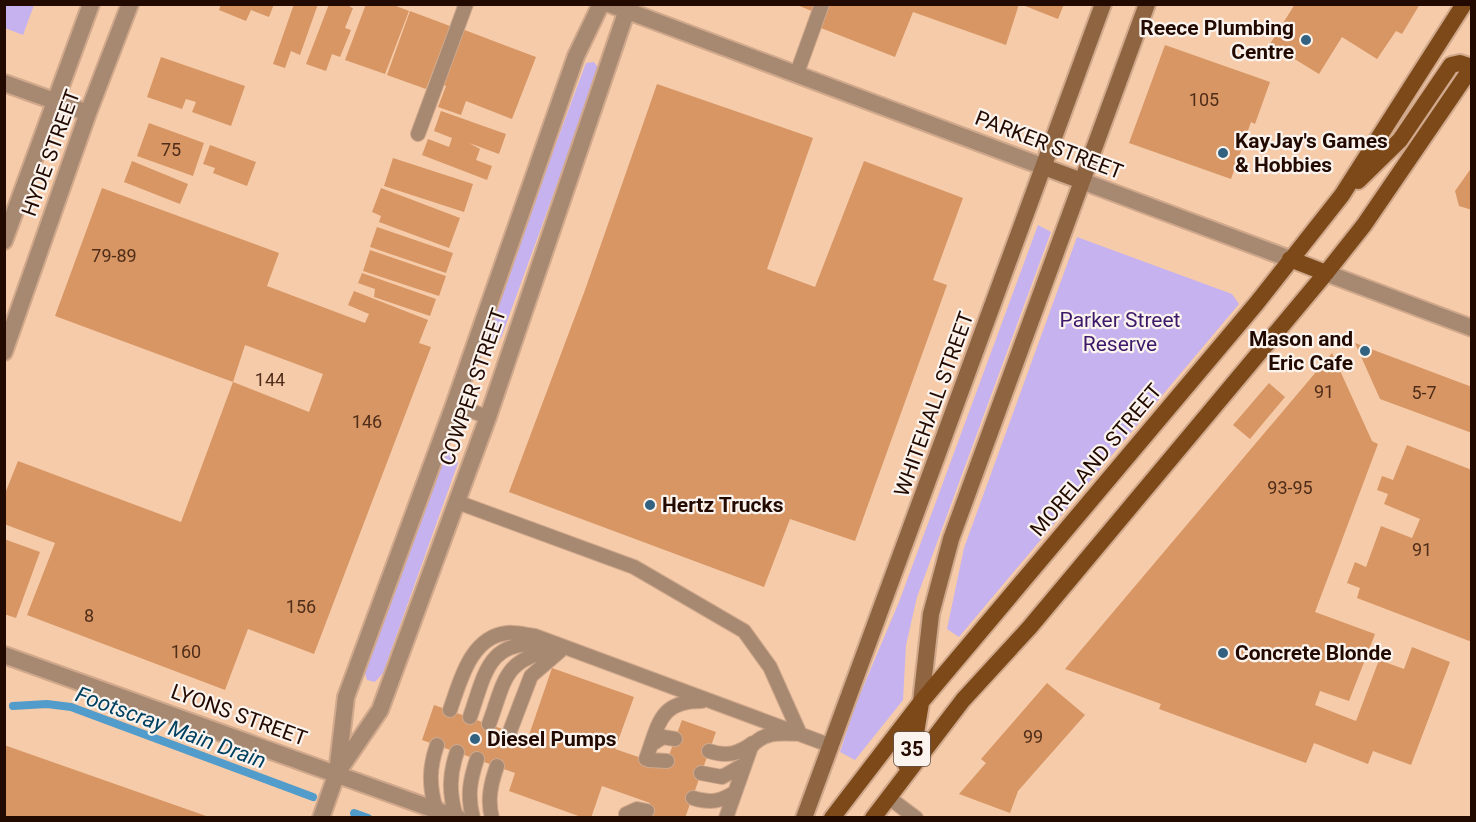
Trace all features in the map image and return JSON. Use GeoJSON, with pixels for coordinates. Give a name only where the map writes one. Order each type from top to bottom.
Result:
{"type":"FeatureCollection","features":[{"type":"Feature","properties":{"kind":"main road","name":"WHITEHALL STREET"},"geometry":{"type":"LineString","coordinates":[[804,818],[829,745],[895,576],[1103,4]]}},
{"type":"Feature","properties":{"kind":"main road","name":"35"},"geometry":{"type":"LineString","coordinates":[[873,818],[890,795],[911,752],[921,702],[931,614],[942,565],[1147,4]]}},
{"type":"Feature","properties":{"kind":"main road","name":"MORELAND STREET"},"geometry":{"type":"LineString","coordinates":[[832,818],[921,702],[1256,304],[1341,195],[1464,4]]}},
{"type":"Feature","properties":{"kind":"main road"},"geometry":{"type":"LineString","coordinates":[[890,795],[963,700],[1030,627],[1326,273],[1364,225],[1472,67],[1460,63],[1451,65],[1400,140],[1341,195]]}},
{"type":"Feature","properties":{"kind":"main road","name":"PARKER STREET"},"geometry":{"type":"LineString","coordinates":[[1044,167],[1082,181]]}},
{"type":"Feature","properties":{"kind":"main road","name":"PARKER STREET"},"geometry":{"type":"LineString","coordinates":[[1290,259],[1326,273]]}},
{"type":"Feature","properties":{"kind":"street","name":"HYDE STREET"},"geometry":{"type":"LineString","coordinates":[[4,241],[91,4]]}},
{"type":"Feature","properties":{"kind":"street","name":"HYDE STREET"},"geometry":{"type":"LineString","coordinates":[[4,352],[88,114],[130,4]]}},
{"type":"Feature","properties":{"kind":"street","name":"COWPER STREET"},"geometry":{"type":"LineString","coordinates":[[321,818],[337,773],[346,697],[454,405],[576,56],[601,4]]}},
{"type":"Feature","properties":{"kind":"street","name":"PARKER STREET"},"geometry":{"type":"LineString","coordinates":[[609,4],[628,8],[1044,167]]}},
{"type":"Feature","properties":{"kind":"street","name":"COWPER STREET"},"geometry":{"type":"LineString","coordinates":[[337,773],[380,710],[488,417],[628,8]]}},
{"type":"Feature","properties":{"kind":"street"},"geometry":{"type":"LineString","coordinates":[[4,83],[88,114]]}},
{"type":"Feature","properties":{"kind":"street","name":"PARKER STREET"},"geometry":{"type":"LineString","coordinates":[[1082,181],[1290,259]]}},
{"type":"Feature","properties":{"kind":"street","name":"PARKER STREET"},"geometry":{"type":"LineString","coordinates":[[1326,273],[1472,328]]}},
{"type":"Feature","properties":{"kind":"street","name":"LYONS STREET"},"geometry":{"type":"LineString","coordinates":[[4,655],[457,817]]}},
{"type":"Feature","properties":{"kind":"lane"},"geometry":{"type":"LineString","coordinates":[[418,134],[466,4]]}},
{"type":"Feature","properties":{"kind":"lane"},"geometry":{"type":"LineString","coordinates":[[797,73],[822,4]]}},
{"type":"Feature","properties":{"kind":"lane"},"geometry":{"type":"LineString","coordinates":[[454,405],[488,417]]}},
{"type":"Feature","properties":{"kind":"lane"},"geometry":{"type":"LineString","coordinates":[[456,502],[634,567],[744,631],[770,667],[800,734]]}},
{"type":"Feature","properties":{"kind":"lane"},"geometry":{"type":"LineString","coordinates":[[450,710],[465,669],[480,645],[505,633],[535,636],[567,647],[829,745]]}},
{"type":"Feature","properties":{"kind":"lane"},"geometry":{"type":"LineString","coordinates":[[470,717],[492,658],[508,646],[537,644],[567,647]]}},
{"type":"Feature","properties":{"kind":"lane"},"geometry":{"type":"LineString","coordinates":[[489,724],[510,671],[518,661],[539,653],[567,647]]}},
{"type":"Feature","properties":{"kind":"lane"},"geometry":{"type":"LineString","coordinates":[[510,731],[531,676],[552,656],[567,647]]}},
{"type":"Feature","properties":{"kind":"lane"},"geometry":{"type":"LineString","coordinates":[[667,761],[647,760],[668,707],[679,702],[711,701]]}},
{"type":"Feature","properties":{"kind":"lane"},"geometry":{"type":"LineString","coordinates":[[709,751],[729,755],[742,751],[767,734],[800,734]]}},
{"type":"Feature","properties":{"kind":"lane"},"geometry":{"type":"LineString","coordinates":[[652,744],[663,737],[675,739]]}},
{"type":"Feature","properties":{"kind":"lane"},"geometry":{"type":"LineString","coordinates":[[726,818],[756,740]]}},
{"type":"Feature","properties":{"kind":"lane"},"geometry":{"type":"LineString","coordinates":[[436,809],[430,783],[431,765],[437,745]]}},
{"type":"Feature","properties":{"kind":"lane"},"geometry":{"type":"LineString","coordinates":[[457,752],[450,771],[450,796],[457,817]]}},
{"type":"Feature","properties":{"kind":"lane"},"geometry":{"type":"LineString","coordinates":[[473,818],[469,802],[470,778],[477,759]]}},
{"type":"Feature","properties":{"kind":"lane"},"geometry":{"type":"LineString","coordinates":[[701,774],[722,777],[745,764]]}},
{"type":"Feature","properties":{"kind":"lane"},"geometry":{"type":"LineString","coordinates":[[492,818],[489,808],[490,785],[497,766]]}},
{"type":"Feature","properties":{"kind":"lane"},"geometry":{"type":"LineString","coordinates":[[693,798],[713,802],[725,799],[735,792]]}},
{"type":"Feature","properties":{"kind":"lane"},"geometry":{"type":"LineString","coordinates":[[890,795],[916,818]]}},
{"type":"Feature","properties":{"kind":"lane"},"geometry":{"type":"LineString","coordinates":[[625,816],[632,796]]}},
{"type":"Feature","properties":{"kind":"lane"},"geometry":{"type":"LineString","coordinates":[[625,816],[637,809],[647,811]]}},
{"type":"Feature","properties":{"kind":"green space"},"geometry":{"type":"Polygon","coordinates":[[[4,5],[34,5],[23,35],[5,28],[4,5]]]}},
{"type":"Feature","properties":{"kind":"green space"},"geometry":{"type":"Polygon","coordinates":[[[594,62],[599,69],[501,338],[495,342],[489,340],[485,334],[586,63],[594,62]]]}},
{"type":"Feature","properties":{"kind":"green space"},"geometry":{"type":"Polygon","coordinates":[[[1038,225],[1051,232],[917,597],[906,645],[903,700],[855,760],[840,752],[855,706],[899,602],[1038,225]]]}},
{"type":"Feature","properties":{"kind":"green space","name":"Parker Street Reserve"},"geometry":{"type":"Polygon","coordinates":[[[1077,237],[1232,294],[1239,304],[959,637],[947,629],[964,548],[1077,237]]]}},
{"type":"Feature","properties":{"kind":"green space"},"geometry":{"type":"Polygon","coordinates":[[[446,452],[454,454],[458,463],[383,673],[375,682],[367,680],[364,670],[441,457],[446,452]]]}},
{"type":"Feature","properties":{"kind":"building"},"geometry":{"type":"Polygon","coordinates":[[[221,4],[274,4],[269,17],[251,10],[246,21],[219,10],[221,4]]]}},
{"type":"Feature","properties":{"kind":"building"},"geometry":{"type":"Polygon","coordinates":[[[294,4],[318,4],[300,55],[291,51],[285,68],[273,64],[294,4]]]}},
{"type":"Feature","properties":{"kind":"building"},"geometry":{"type":"Polygon","coordinates":[[[329,4],[351,4],[350,7],[353,8],[345,28],[351,30],[340,57],[332,54],[326,71],[306,64],[329,4]]]}},
{"type":"Feature","properties":{"kind":"building"},"geometry":{"type":"Polygon","coordinates":[[[366,4],[391,4],[409,11],[385,74],[345,60],[366,4]]]}},
{"type":"Feature","properties":{"kind":"building"},"geometry":{"type":"Polygon","coordinates":[[[795,4],[816,4],[814,12],[795,4]]]}},
{"type":"Feature","properties":{"kind":"building"},"geometry":{"type":"Polygon","coordinates":[[[830,4],[1019,4],[1006,45],[913,12],[895,57],[821,28],[830,4]]]}},
{"type":"Feature","properties":{"kind":"building"},"geometry":{"type":"Polygon","coordinates":[[[1020,4],[1064,4],[1058,19],[1020,4]]]}},
{"type":"Feature","properties":{"kind":"building","name":"Reece Plumbing Centre"},"geometry":{"type":"Polygon","coordinates":[[[1295,4],[1420,4],[1402,34],[1396,31],[1377,59],[1342,37],[1319,74],[1270,44],[1295,4]]]}},
{"type":"Feature","properties":{"kind":"building"},"geometry":{"type":"Polygon","coordinates":[[[410,11],[450,26],[426,89],[387,75],[410,11]]]}},
{"type":"Feature","properties":{"kind":"building"},"geometry":{"type":"Polygon","coordinates":[[[462,29],[536,57],[512,119],[466,101],[461,115],[438,107],[446,86],[441,84],[462,29]]]}},
{"type":"Feature","properties":{"kind":"building"},"geometry":{"type":"Polygon","coordinates":[[[1165,45],[1270,82],[1255,124],[1251,122],[1231,179],[1129,143],[1165,45]]]}},
{"type":"Feature","properties":{"kind":"building"},"geometry":{"type":"Polygon","coordinates":[[[161,57],[245,86],[231,126],[192,112],[196,102],[186,99],[182,109],[147,97],[161,57]]]}},
{"type":"Feature","properties":{"kind":"building"},"geometry":{"type":"Polygon","coordinates":[[[657,84],[813,138],[767,269],[815,287],[864,161],[963,198],[933,280],[947,285],[855,541],[790,519],[764,587],[509,492],[585,290],[657,84]]]}},
{"type":"Feature","properties":{"kind":"building"},"geometry":{"type":"Polygon","coordinates":[[[441,111],[506,134],[499,154],[469,143],[480,149],[476,160],[492,166],[487,180],[422,155],[428,139],[449,147],[452,138],[434,131],[441,111]]]}},
{"type":"Feature","properties":{"kind":"building"},"geometry":{"type":"Polygon","coordinates":[[[149,123],[204,143],[193,176],[137,156],[149,123]]]}},
{"type":"Feature","properties":{"kind":"building"},"geometry":{"type":"Polygon","coordinates":[[[210,145],[256,162],[247,186],[213,173],[215,168],[203,164],[210,145]]]}},
{"type":"Feature","properties":{"kind":"building"},"geometry":{"type":"Polygon","coordinates":[[[393,158],[473,184],[464,212],[384,186],[393,158]]]}},
{"type":"Feature","properties":{"kind":"building"},"geometry":{"type":"Polygon","coordinates":[[[132,161],[188,184],[180,204],[124,182],[132,161]]]}},
{"type":"Feature","properties":{"kind":"building"},"geometry":{"type":"Polygon","coordinates":[[[1472,167],[1472,210],[1459,206],[1455,191],[1472,167]]]}},
{"type":"Feature","properties":{"kind":"building"},"geometry":{"type":"Polygon","coordinates":[[[102,188],[279,253],[267,286],[365,323],[369,314],[348,305],[354,291],[428,320],[419,343],[431,347],[314,654],[248,629],[225,690],[27,615],[55,543],[4,524],[4,496],[18,461],[181,522],[233,382],[55,316],[102,188]],[[245,345],[233,382],[309,412],[323,374],[245,345]]]}},
{"type":"Feature","properties":{"kind":"building"},"geometry":{"type":"Polygon","coordinates":[[[381,188],[460,218],[449,248],[379,222],[381,216],[372,212],[381,188]]]}},
{"type":"Feature","properties":{"kind":"building"},"geometry":{"type":"Polygon","coordinates":[[[377,227],[453,253],[446,273],[370,247],[377,227]]]}},
{"type":"Feature","properties":{"kind":"building"},"geometry":{"type":"Polygon","coordinates":[[[370,250],[446,276],[439,296],[363,271],[370,250]]]}},
{"type":"Feature","properties":{"kind":"building"},"geometry":{"type":"Polygon","coordinates":[[[362,273],[436,299],[430,316],[374,297],[375,289],[358,283],[362,273]]]}},
{"type":"Feature","properties":{"kind":"building"},"geometry":{"type":"Polygon","coordinates":[[[1355,343],[1472,387],[1472,433],[1380,399],[1355,343]]]}},
{"type":"Feature","properties":{"kind":"building","name":"Concrete Blonde"},"geometry":{"type":"Polygon","coordinates":[[[1332,353],[1372,441],[1378,444],[1315,612],[1375,634],[1349,701],[1320,691],[1315,705],[1356,721],[1379,660],[1404,669],[1412,647],[1450,662],[1411,765],[1373,751],[1368,764],[1314,743],[1306,763],[1159,709],[1161,704],[1065,669],[1332,353]]]}},
{"type":"Feature","properties":{"kind":"building"},"geometry":{"type":"Polygon","coordinates":[[[1269,383],[1285,397],[1250,439],[1233,425],[1269,383]]]}},
{"type":"Feature","properties":{"kind":"building"},"geometry":{"type":"Polygon","coordinates":[[[1407,445],[1472,470],[1472,642],[1357,598],[1360,588],[1347,583],[1355,562],[1366,567],[1381,526],[1412,538],[1420,519],[1384,504],[1388,494],[1377,490],[1382,476],[1393,480],[1407,445]]]}},
{"type":"Feature","properties":{"kind":"building"},"geometry":{"type":"Polygon","coordinates":[[[4,539],[40,552],[16,618],[4,614],[4,539]]]}},
{"type":"Feature","properties":{"kind":"building"},"geometry":{"type":"Polygon","coordinates":[[[552,668],[634,697],[615,749],[665,766],[682,720],[716,732],[685,818],[645,818],[650,803],[602,786],[591,818],[584,818],[509,791],[515,773],[422,740],[434,705],[528,738],[552,668]]]}},
{"type":"Feature","properties":{"kind":"building"},"geometry":{"type":"Polygon","coordinates":[[[1047,683],[1085,715],[1018,791],[1010,813],[959,794],[986,763],[981,759],[1047,683]]]}},
{"type":"Feature","properties":{"kind":"building"},"geometry":{"type":"Polygon","coordinates":[[[4,745],[209,817],[209,818],[4,818],[4,745]]]}},
{"type":"Feature","properties":{"kind":"waterway","name":"Footscray Main Drain"},"geometry":{"type":"LineString","coordinates":[[13,706],[47,704],[71,707],[313,797]]}},
{"type":"Feature","properties":{"kind":"waterway","name":"Footscray Main Drain"},"geometry":{"type":"LineString","coordinates":[[354,813],[368,818]]}},
{"type":"Feature","properties":{"kind":"place","name":"Reece Plumbing Centre"},"geometry":{"type":"Point","coordinates":[1306,40]}},
{"type":"Feature","properties":{"kind":"place","name":"KayJay's Games & Hobbies"},"geometry":{"type":"Point","coordinates":[1223,153]}},
{"type":"Feature","properties":{"kind":"place","name":"Mason and Eric Cafe"},"geometry":{"type":"Point","coordinates":[1365,351]}},
{"type":"Feature","properties":{"kind":"place","name":"Hertz Trucks"},"geometry":{"type":"Point","coordinates":[650,505]}},
{"type":"Feature","properties":{"kind":"place","name":"Concrete Blonde"},"geometry":{"type":"Point","coordinates":[1223,653]}},
{"type":"Feature","properties":{"kind":"place","name":"Diesel Pumps"},"geometry":{"type":"Point","coordinates":[475,739]}}]}
